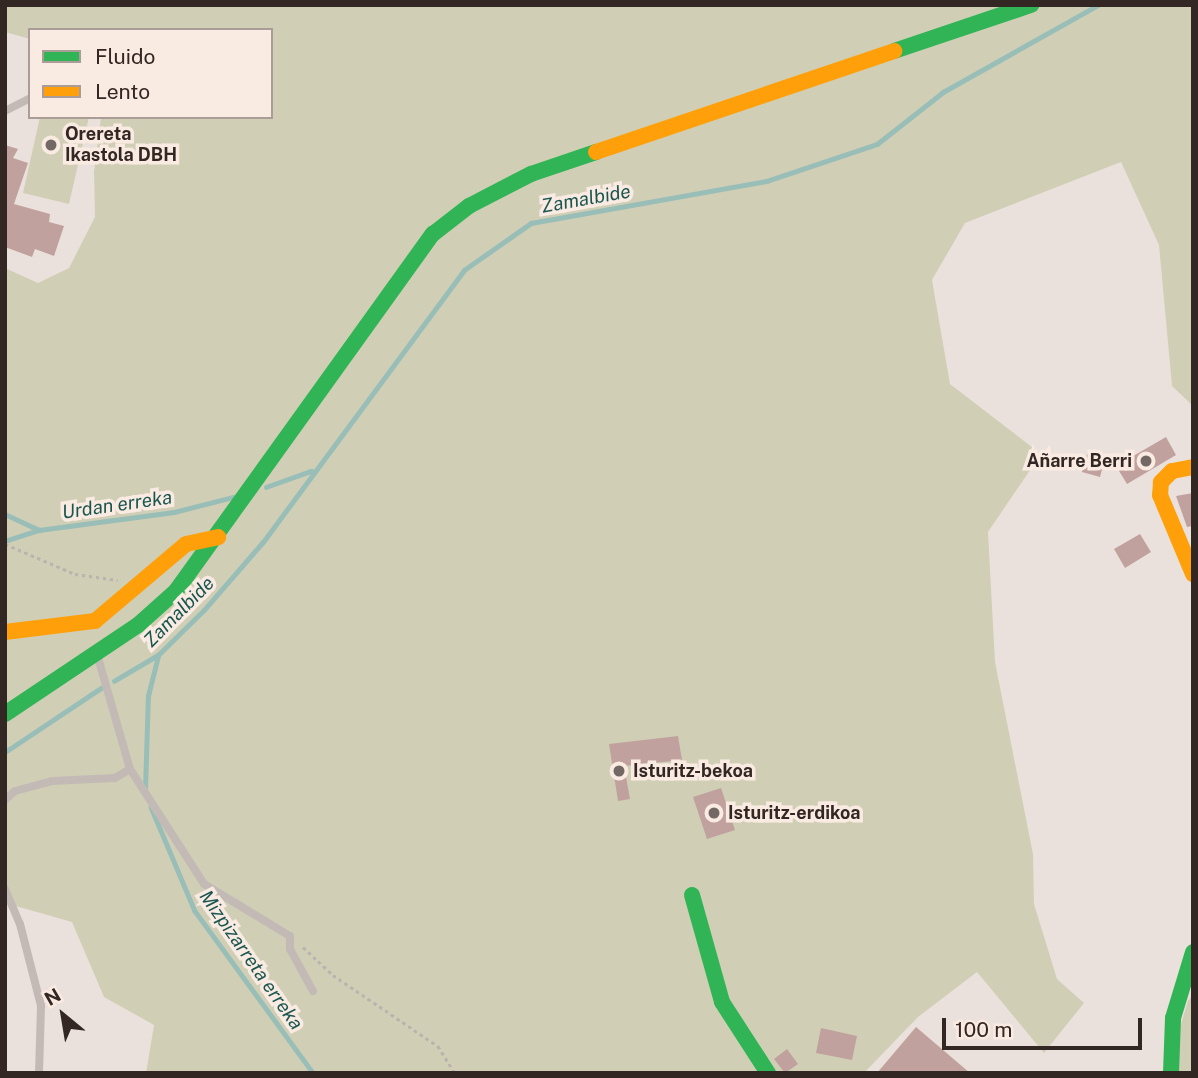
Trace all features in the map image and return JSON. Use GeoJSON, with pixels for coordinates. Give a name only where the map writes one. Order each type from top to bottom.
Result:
{"type":"FeatureCollection","features":[{"type":"Feature","properties":{"kind":"main road"},"geometry":{"type":"LineString","coordinates":[[5,714],[156,612],[218,537],[406,266],[433,234],[469,206],[531,174],[1031,5]]}},
{"type":"Feature","properties":{"kind":"main road"},"geometry":{"type":"LineString","coordinates":[[1193,467],[1172,471],[1161,482],[1160,495],[1193,574]]}},
{"type":"Feature","properties":{"kind":"main road"},"geometry":{"type":"LineString","coordinates":[[5,632],[88,624],[186,544],[218,537]]}},
{"type":"Feature","properties":{"kind":"main road"},"geometry":{"type":"LineString","coordinates":[[692,895],[722,1002],[768,1073]]}},
{"type":"Feature","properties":{"kind":"main road"},"geometry":{"type":"LineString","coordinates":[[1171,1073],[1173,1018],[1193,952]]}},
{"type":"Feature","properties":{"kind":"lane"},"geometry":{"type":"LineString","coordinates":[[5,111],[28,99]]}},
{"type":"Feature","properties":{"kind":"lane"},"geometry":{"type":"LineString","coordinates":[[97,652],[131,769],[204,884],[290,936],[290,949],[313,991]]}},
{"type":"Feature","properties":{"kind":"lane"},"geometry":{"type":"LineString","coordinates":[[5,800],[15,791],[52,781],[115,778],[131,769]]}},
{"type":"Feature","properties":{"kind":"lane"},"geometry":{"type":"LineString","coordinates":[[5,889],[20,924],[41,1006],[39,1073]]}},
{"type":"Feature","properties":{"kind":"path"},"geometry":{"type":"LineString","coordinates":[[5,544],[75,573],[138,583]]}},
{"type":"Feature","properties":{"kind":"path"},"geometry":{"type":"LineString","coordinates":[[290,936],[333,975],[438,1046],[455,1073]]}},
{"type":"Feature","properties":{"kind":"green space"},"geometry":{"type":"Polygon","coordinates":[[[5,5],[1193,5],[1193,406],[1172,386],[1159,245],[1121,162],[965,223],[932,280],[950,384],[1041,454],[988,532],[995,662],[1033,854],[1034,904],[1057,979],[1084,1003],[1044,1053],[977,972],[918,1017],[864,1073],[146,1073],[154,1025],[104,997],[72,922],[5,903],[5,268],[38,283],[69,268],[95,217],[94,172],[101,119],[273,119],[273,28],[28,28],[28,38],[5,32],[5,5]]]}},
{"type":"Feature","properties":{"kind":"green space"},"geometry":{"type":"Polygon","coordinates":[[[40,119],[89,119],[69,204],[23,193],[40,119]]]}},
{"type":"Feature","properties":{"kind":"green space"},"geometry":{"type":"Polygon","coordinates":[[[1193,995],[1193,1073],[1166,1073],[1188,1001],[1193,995]]]}},
{"type":"Feature","properties":{"kind":"building"},"geometry":{"type":"Polygon","coordinates":[[[5,145],[18,149],[13,158],[28,163],[14,204],[50,214],[49,222],[64,226],[54,256],[35,249],[32,257],[5,247],[5,145]]]}},
{"type":"Feature","properties":{"kind":"building","name":"Añarre Berri"},"geometry":{"type":"Polygon","coordinates":[[[1166,437],[1176,455],[1127,484],[1116,466],[1166,437]]]}},
{"type":"Feature","properties":{"kind":"building"},"geometry":{"type":"Polygon","coordinates":[[[1087,454],[1105,458],[1100,477],[1082,472],[1087,454]]]}},
{"type":"Feature","properties":{"kind":"building"},"geometry":{"type":"Polygon","coordinates":[[[1193,493],[1193,526],[1187,527],[1176,496],[1193,493]]]}},
{"type":"Feature","properties":{"kind":"building"},"geometry":{"type":"Polygon","coordinates":[[[1140,534],[1151,552],[1125,568],[1114,549],[1140,534]]]}},
{"type":"Feature","properties":{"kind":"building"},"geometry":{"type":"Polygon","coordinates":[[[678,736],[682,760],[624,766],[630,799],[618,801],[609,744],[678,736]]]}},
{"type":"Feature","properties":{"kind":"building","name":"Isturitz-erdikoa"},"geometry":{"type":"Polygon","coordinates":[[[721,788],[735,830],[707,839],[693,797],[721,788]]]}},
{"type":"Feature","properties":{"kind":"building"},"geometry":{"type":"Polygon","coordinates":[[[916,1027],[970,1073],[877,1073],[916,1027]]]}},
{"type":"Feature","properties":{"kind":"building"},"geometry":{"type":"Polygon","coordinates":[[[821,1028],[857,1036],[852,1060],[816,1053],[821,1028]]]}},
{"type":"Feature","properties":{"kind":"building"},"geometry":{"type":"Polygon","coordinates":[[[787,1049],[798,1064],[785,1073],[774,1059],[787,1049]]]}},
{"type":"Feature","properties":{"kind":"waterway","name":"Zamalbide"},"geometry":{"type":"LineString","coordinates":[[114,681],[158,655],[204,610],[263,542],[464,270],[531,223],[767,181],[877,144],[943,92],[1098,5]]}},
{"type":"Feature","properties":{"kind":"waterway","name":"Urdan erreka"},"geometry":{"type":"LineString","coordinates":[[266,487],[311,471]]}},
{"type":"Feature","properties":{"kind":"waterway","name":"Urdan erreka"},"geometry":{"type":"LineString","coordinates":[[5,541],[39,530],[174,512],[233,497]]}},
{"type":"Feature","properties":{"kind":"waterway"},"geometry":{"type":"LineString","coordinates":[[5,514],[39,530]]}},
{"type":"Feature","properties":{"kind":"waterway","name":"Mizpizarreta erreka"},"geometry":{"type":"LineString","coordinates":[[145,789],[148,696],[158,656]]}},
{"type":"Feature","properties":{"kind":"waterway","name":"Zamalbide"},"geometry":{"type":"LineString","coordinates":[[5,752],[101,688]]}},
{"type":"Feature","properties":{"kind":"waterway","name":"Mizpizarreta erreka"},"geometry":{"type":"LineString","coordinates":[[151,807],[195,911],[313,1073]]}},
{"type":"Feature","properties":{"kind":"traffic: fast"},"geometry":{"type":"LineString","coordinates":[[894,51],[1031,5]]}},
{"type":"Feature","properties":{"kind":"traffic: fast"},"geometry":{"type":"LineString","coordinates":[[5,714],[138,625],[176,591],[433,234],[469,206],[531,174],[596,152]]}},
{"type":"Feature","properties":{"kind":"traffic: fast"},"geometry":{"type":"LineString","coordinates":[[692,895],[722,1002],[768,1073]]}},
{"type":"Feature","properties":{"kind":"traffic: fast"},"geometry":{"type":"LineString","coordinates":[[1171,1073],[1173,1018],[1193,952]]}},
{"type":"Feature","properties":{"kind":"traffic: slow"},"geometry":{"type":"LineString","coordinates":[[596,152],[894,51]]}},
{"type":"Feature","properties":{"kind":"traffic: slow"},"geometry":{"type":"LineString","coordinates":[[1193,467],[1172,471],[1161,482],[1160,495],[1193,574]]}},
{"type":"Feature","properties":{"kind":"traffic: slow"},"geometry":{"type":"LineString","coordinates":[[5,632],[95,621],[186,544],[218,537]]}},
{"type":"Feature","properties":{"kind":"place","name":"Orereta Ikastola DBH"},"geometry":{"type":"Point","coordinates":[51,145]}},
{"type":"Feature","properties":{"kind":"place","name":"Añarre Berri"},"geometry":{"type":"Point","coordinates":[1146,461]}},
{"type":"Feature","properties":{"kind":"place","name":"Isturitz-bekoa"},"geometry":{"type":"Point","coordinates":[619,771]}},
{"type":"Feature","properties":{"kind":"place","name":"Isturitz-erdikoa"},"geometry":{"type":"Point","coordinates":[714,813]}}]}
